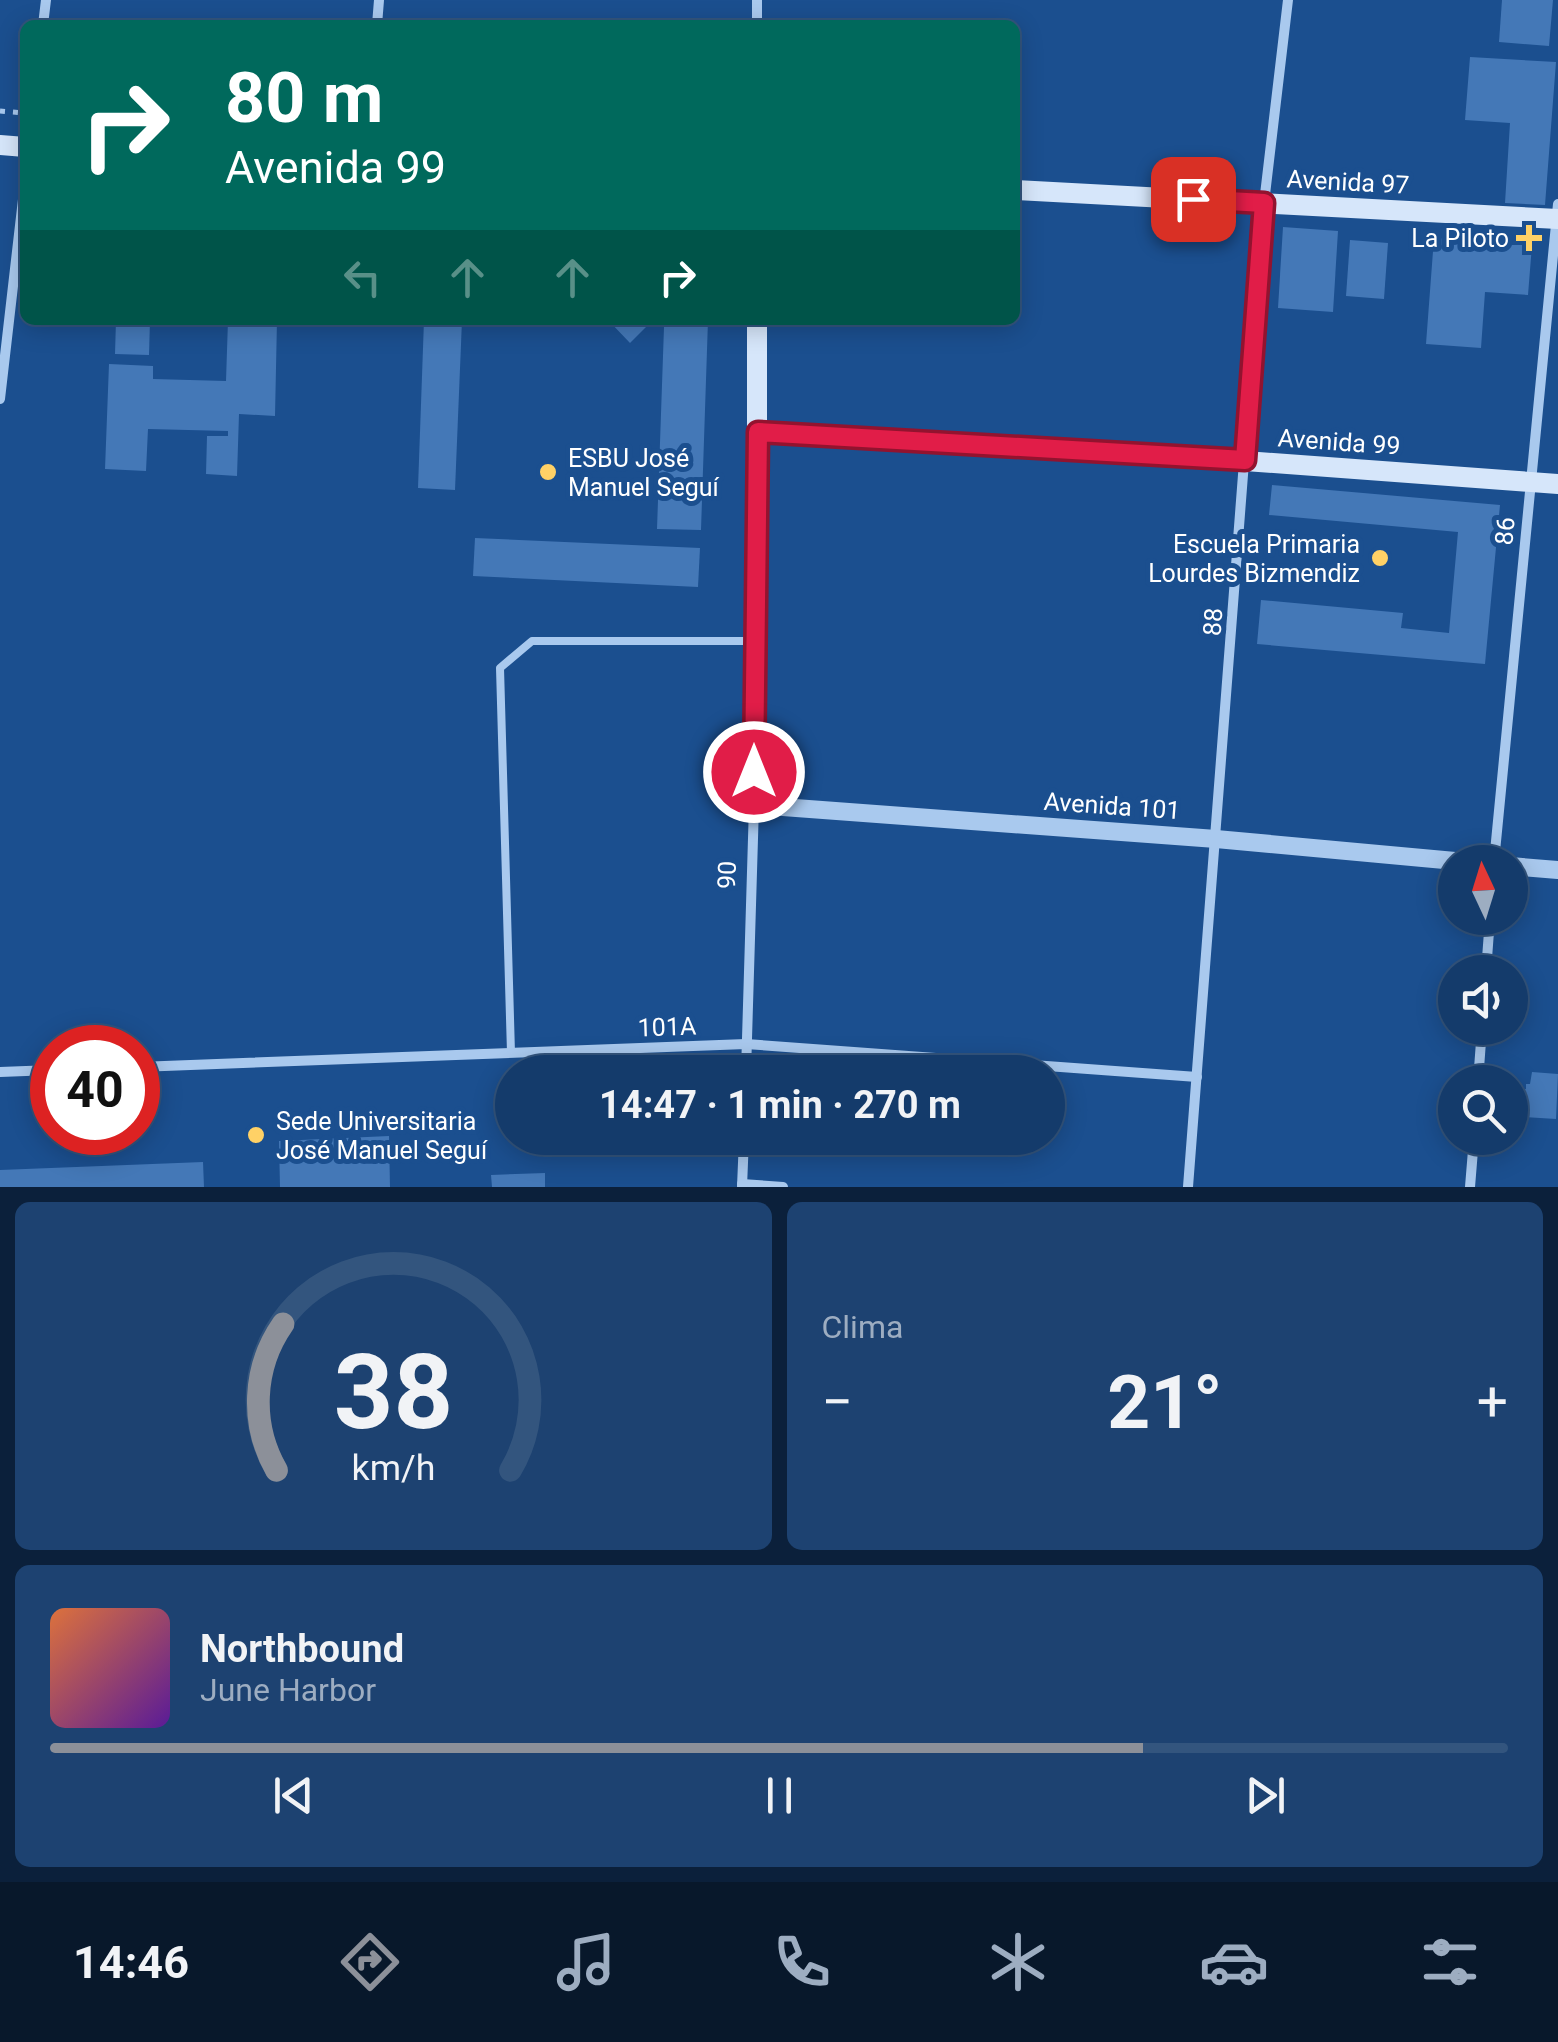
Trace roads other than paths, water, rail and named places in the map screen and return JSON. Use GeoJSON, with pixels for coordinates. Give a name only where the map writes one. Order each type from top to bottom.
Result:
{"type":"FeatureCollection","features":[{"type":"Feature","properties":{"kind":"main road","name":"Avenida 97"},"geometry":{"type":"LineString","coordinates":[[1020,190],[1557,218]]}},
{"type":"Feature","properties":{"kind":"main road","name":"90"},"geometry":{"type":"LineString","coordinates":[[757,325],[758,432]]}},
{"type":"Feature","properties":{"kind":"main road","name":"Avenida 99"},"geometry":{"type":"LineString","coordinates":[[758,432],[1245,460],[1558,484]]}},
{"type":"Feature","properties":{"kind":"street","name":"88"},"geometry":{"type":"LineString","coordinates":[[1188,1187],[1264,203],[1288,0]]}},
{"type":"Feature","properties":{"kind":"street","name":"86"},"geometry":{"type":"LineString","coordinates":[[1496,845],[1558,204]]}},
{"type":"Feature","properties":{"kind":"street"},"geometry":{"type":"LineString","coordinates":[[0,399],[20,225]]}},
{"type":"Feature","properties":{"kind":"street","name":"90"},"geometry":{"type":"LineString","coordinates":[[746,1055],[754,804],[758,432]]}},
{"type":"Feature","properties":{"kind":"street","name":"Avenida 101"},"geometry":{"type":"LineString","coordinates":[[754,804],[1438,859]]}},
{"type":"Feature","properties":{"kind":"street"},"geometry":{"type":"LineString","coordinates":[[1528,868],[1558,870]]}},
{"type":"Feature","properties":{"kind":"street","name":"101A"},"geometry":{"type":"LineString","coordinates":[[160,1065],[746,1044],[1197,1077]]}},
{"type":"Feature","properties":{"kind":"street"},"geometry":{"type":"LineString","coordinates":[[0,1072],[30,1071]]}},
{"type":"Feature","properties":{"kind":"street"},"geometry":{"type":"LineString","coordinates":[[743,1155],[742,1185],[782,1187]]}},
{"type":"Feature","properties":{"kind":"street"},"geometry":{"type":"LineString","coordinates":[[1470,1187],[1473,1155]]}},
{"type":"Feature","properties":{"kind":"lane"},"geometry":{"type":"LineString","coordinates":[[511,1053],[500,668],[532,641],[755,641]]}},
{"type":"Feature","properties":{"kind":"place","name":"La Piloto"},"geometry":{"type":"Point","coordinates":[1529,238]}},
{"type":"Feature","properties":{"kind":"place","name":"ESBU José Manuel Seguí"},"geometry":{"type":"Point","coordinates":[548,472]}},
{"type":"Feature","properties":{"kind":"place","name":"Escuela Primaria Lourdes Bizmendiz"},"geometry":{"type":"Point","coordinates":[1380,558]}},
{"type":"Feature","properties":{"kind":"place","name":"Sede Universitaria José Manuel Seguí"},"geometry":{"type":"Point","coordinates":[256,1135]}}]}
